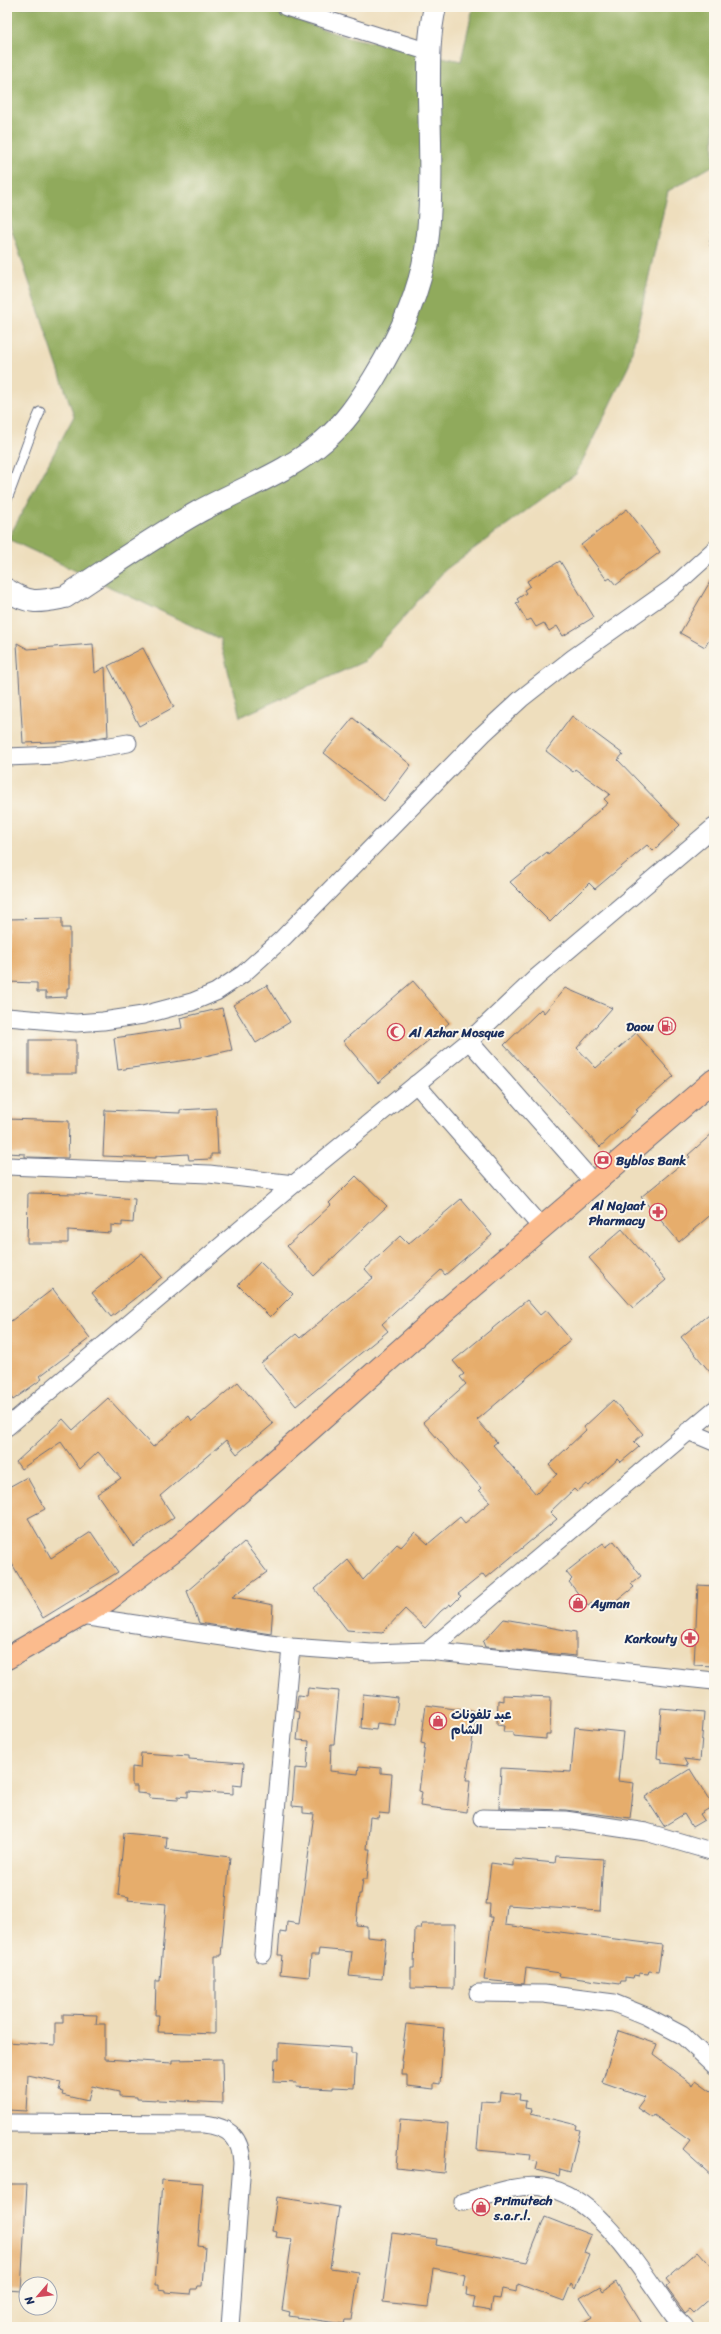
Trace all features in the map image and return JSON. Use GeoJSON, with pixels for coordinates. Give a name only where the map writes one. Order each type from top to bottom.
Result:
{"type":"FeatureCollection","features":[{"type":"Feature","properties":{"kind":"main road"},"geometry":{"type":"LineString","coordinates":[[7,1658],[114,1596],[178,1548],[594,1182],[714,1080]]}},
{"type":"Feature","properties":{"kind":"street"},"geometry":{"type":"LineString","coordinates":[[286,7],[428,52]]}},
{"type":"Feature","properties":{"kind":"street"},"geometry":{"type":"LineString","coordinates":[[7,590],[23,600],[46,601],[65,597],[193,515],[266,478],[302,456],[324,441],[358,403],[403,327],[413,303],[422,272],[428,234],[430,187],[428,52],[435,7]]}},
{"type":"Feature","properties":{"kind":"street"},"geometry":{"type":"LineString","coordinates":[[7,1017],[76,1023],[137,1016],[192,1002],[216,992],[232,981],[283,938],[483,734],[522,698],[573,658],[672,588],[714,550]]}},
{"type":"Feature","properties":{"kind":"street"},"geometry":{"type":"LineString","coordinates":[[7,757],[57,755],[128,743]]}},
{"type":"Feature","properties":{"kind":"street"},"geometry":{"type":"LineString","coordinates":[[7,1427],[294,1184],[469,1042],[538,976],[714,826]]}},
{"type":"Feature","properties":{"kind":"street"},"geometry":{"type":"LineString","coordinates":[[469,1042],[594,1182]]}},
{"type":"Feature","properties":{"kind":"street"},"geometry":{"type":"LineString","coordinates":[[416,1084],[542,1228]]}},
{"type":"Feature","properties":{"kind":"street"},"geometry":{"type":"LineString","coordinates":[[7,1166],[209,1174],[294,1184]]}},
{"type":"Feature","properties":{"kind":"street"},"geometry":{"type":"LineString","coordinates":[[428,1651],[714,1410]]}},
{"type":"Feature","properties":{"kind":"street"},"geometry":{"type":"LineString","coordinates":[[688,1431],[714,1442]]}},
{"type":"Feature","properties":{"kind":"street"},"geometry":{"type":"LineString","coordinates":[[81,1616],[291,1647],[372,1653],[428,1651],[714,1681]]}},
{"type":"Feature","properties":{"kind":"street"},"geometry":{"type":"LineString","coordinates":[[263,1954],[291,1647]]}},
{"type":"Feature","properties":{"kind":"street"},"geometry":{"type":"LineString","coordinates":[[482,1818],[565,1820],[646,1832],[714,1852]]}},
{"type":"Feature","properties":{"kind":"street"},"geometry":{"type":"LineString","coordinates":[[478,1993],[544,1994],[614,2003],[646,2016],[682,2035],[714,2066]]}},
{"type":"Feature","properties":{"kind":"street"},"geometry":{"type":"LineString","coordinates":[[7,2123],[204,2124],[227,2131],[241,2148],[242,2163],[230,2327]]}},
{"type":"Feature","properties":{"kind":"street"},"geometry":{"type":"LineString","coordinates":[[463,2202],[529,2186],[544,2187],[568,2196],[580,2203],[611,2230],[674,2316],[685,2327]]}},
{"type":"Feature","properties":{"kind":"lane"},"geometry":{"type":"LineString","coordinates":[[7,499],[23,460],[29,436],[40,412]]}},
{"type":"Feature","properties":{"kind":"path"},"geometry":{"type":"LineString","coordinates":[[714,221],[710,243],[714,260]]}},
{"type":"Feature","properties":{"kind":"green space"},"geometry":{"type":"Polygon","coordinates":[[[7,7],[260,7],[343,36],[461,61],[473,7],[714,7],[714,165],[668,191],[629,365],[576,474],[445,570],[365,661],[240,717],[220,639],[8,539],[74,416],[7,216],[7,7]]]}},
{"type":"Feature","properties":{"kind":"building"},"geometry":{"type":"Polygon","coordinates":[[[627,509],[660,552],[616,585],[610,578],[607,580],[581,545],[627,509]]]}},
{"type":"Feature","properties":{"kind":"building"},"geometry":{"type":"Polygon","coordinates":[[[560,561],[594,617],[563,636],[557,626],[549,631],[544,623],[536,627],[531,619],[527,621],[516,603],[519,602],[517,599],[526,593],[524,590],[530,586],[527,581],[560,561]]]}},
{"type":"Feature","properties":{"kind":"building"},"geometry":{"type":"Polygon","coordinates":[[[714,575],[714,631],[705,647],[680,633],[714,575]]]}},
{"type":"Feature","properties":{"kind":"building"},"geometry":{"type":"Polygon","coordinates":[[[17,643],[28,649],[93,644],[95,673],[105,667],[108,736],[80,741],[23,743],[17,643]]]}},
{"type":"Feature","properties":{"kind":"building"},"geometry":{"type":"Polygon","coordinates":[[[143,648],[174,707],[139,726],[108,666],[143,648]]]}},
{"type":"Feature","properties":{"kind":"building"},"geometry":{"type":"Polygon","coordinates":[[[572,716],[623,754],[618,760],[680,825],[653,851],[647,845],[595,889],[589,883],[550,922],[510,882],[547,852],[548,854],[608,803],[604,799],[610,794],[575,769],[573,772],[546,751],[572,716]]]}},
{"type":"Feature","properties":{"kind":"building"},"geometry":{"type":"Polygon","coordinates":[[[353,718],[411,765],[384,801],[324,753],[353,718]]]}},
{"type":"Feature","properties":{"kind":"building"},"geometry":{"type":"Polygon","coordinates":[[[62,918],[62,928],[70,928],[70,988],[67,988],[67,997],[46,998],[46,992],[37,992],[37,983],[7,982],[7,919],[62,918]]]}},
{"type":"Feature","properties":{"kind":"building","name":"Al Azhar Mosque"},"geometry":{"type":"Polygon","coordinates":[[[413,981],[449,1023],[378,1083],[343,1041],[413,981]]]}},
{"type":"Feature","properties":{"kind":"building"},"geometry":{"type":"Polygon","coordinates":[[[267,985],[290,1022],[256,1043],[233,1005],[267,985]]]}},
{"type":"Feature","properties":{"kind":"building"},"geometry":{"type":"Polygon","coordinates":[[[565,988],[612,1008],[577,1048],[596,1068],[636,1033],[674,1076],[636,1110],[638,1111],[600,1147],[504,1045],[541,1009],[544,1013],[565,988]]]}},
{"type":"Feature","properties":{"kind":"building"},"geometry":{"type":"Polygon","coordinates":[[[222,1008],[232,1050],[187,1060],[118,1070],[114,1038],[182,1028],[180,1018],[222,1008]]]}},
{"type":"Feature","properties":{"kind":"building"},"geometry":{"type":"Polygon","coordinates":[[[29,1040],[76,1040],[76,1074],[29,1074],[29,1040]]]}},
{"type":"Feature","properties":{"kind":"building"},"geometry":{"type":"Polygon","coordinates":[[[216,1108],[218,1154],[211,1154],[211,1159],[189,1160],[188,1154],[156,1156],[156,1158],[103,1156],[105,1110],[180,1113],[180,1110],[216,1108]]]}},
{"type":"Feature","properties":{"kind":"building"},"geometry":{"type":"Polygon","coordinates":[[[7,1119],[69,1121],[68,1158],[25,1157],[25,1154],[7,1153],[7,1119]]]}},
{"type":"Feature","properties":{"kind":"building"},"geometry":{"type":"Polygon","coordinates":[[[714,1132],[714,1212],[679,1242],[641,1197],[690,1157],[688,1155],[714,1132]]]}},
{"type":"Feature","properties":{"kind":"building"},"geometry":{"type":"Polygon","coordinates":[[[356,1176],[387,1206],[314,1276],[287,1246],[331,1205],[329,1203],[356,1176]]]}},
{"type":"Feature","properties":{"kind":"building"},"geometry":{"type":"Polygon","coordinates":[[[28,1193],[77,1194],[135,1199],[133,1223],[122,1222],[122,1226],[111,1225],[111,1233],[68,1230],[68,1243],[27,1243],[28,1193]]]}},
{"type":"Feature","properties":{"kind":"building"},"geometry":{"type":"Polygon","coordinates":[[[461,1199],[492,1235],[445,1275],[441,1270],[382,1324],[388,1331],[296,1406],[261,1363],[296,1334],[300,1338],[373,1278],[365,1269],[400,1236],[408,1244],[461,1199]]]}},
{"type":"Feature","properties":{"kind":"building"},"geometry":{"type":"Polygon","coordinates":[[[622,1229],[666,1280],[633,1308],[589,1258],[622,1229]]]}},
{"type":"Feature","properties":{"kind":"building"},"geometry":{"type":"Polygon","coordinates":[[[142,1253],[162,1277],[111,1317],[92,1293],[142,1253]]]}},
{"type":"Feature","properties":{"kind":"building"},"geometry":{"type":"Polygon","coordinates":[[[260,1262],[293,1294],[270,1317],[238,1285],[260,1262]]]}},
{"type":"Feature","properties":{"kind":"building"},"geometry":{"type":"Polygon","coordinates":[[[53,1289],[90,1338],[40,1376],[42,1379],[13,1400],[7,1391],[7,1324],[53,1289]]]}},
{"type":"Feature","properties":{"kind":"building"},"geometry":{"type":"Polygon","coordinates":[[[527,1300],[540,1315],[546,1310],[571,1340],[477,1420],[497,1442],[493,1445],[536,1494],[557,1474],[549,1465],[586,1430],[584,1427],[613,1400],[643,1434],[634,1442],[639,1447],[621,1462],[618,1459],[589,1486],[586,1484],[577,1492],[574,1489],[550,1512],[557,1519],[486,1578],[483,1574],[458,1594],[461,1596],[451,1606],[450,1604],[441,1611],[425,1628],[405,1609],[382,1633],[347,1630],[315,1589],[348,1560],[363,1580],[397,1544],[401,1547],[415,1532],[428,1544],[460,1517],[465,1523],[490,1502],[479,1490],[481,1488],[423,1422],[466,1384],[460,1377],[464,1374],[453,1361],[527,1300]]]}},
{"type":"Feature","properties":{"kind":"building"},"geometry":{"type":"Polygon","coordinates":[[[714,1310],[714,1377],[681,1337],[714,1310]]]}},
{"type":"Feature","properties":{"kind":"building"},"geometry":{"type":"Polygon","coordinates":[[[238,1382],[273,1424],[237,1454],[226,1440],[160,1496],[174,1517],[133,1546],[97,1494],[121,1478],[98,1452],[80,1469],[61,1442],[21,1469],[16,1462],[63,1419],[73,1430],[108,1398],[153,1447],[189,1416],[192,1421],[238,1382]]]}},
{"type":"Feature","properties":{"kind":"building"},"geometry":{"type":"Polygon","coordinates":[[[27,1477],[45,1509],[28,1518],[51,1558],[91,1532],[118,1572],[43,1618],[7,1555],[7,1488],[27,1477]]]}},
{"type":"Feature","properties":{"kind":"building"},"geometry":{"type":"Polygon","coordinates":[[[614,1541],[641,1576],[631,1584],[634,1587],[608,1608],[604,1602],[596,1609],[592,1603],[588,1606],[569,1582],[572,1579],[566,1572],[603,1543],[606,1547],[614,1541]]]}},
{"type":"Feature","properties":{"kind":"building"},"geometry":{"type":"Polygon","coordinates":[[[244,1542],[267,1572],[232,1597],[273,1605],[271,1634],[199,1623],[187,1591],[244,1542]]]}},
{"type":"Feature","properties":{"kind":"building"},"geometry":{"type":"Polygon","coordinates":[[[698,1585],[714,1586],[714,1666],[694,1665],[698,1585]]]}},
{"type":"Feature","properties":{"kind":"building"},"geometry":{"type":"Polygon","coordinates":[[[504,1619],[576,1632],[576,1656],[485,1647],[483,1642],[504,1619]]]}},
{"type":"Feature","properties":{"kind":"building"},"geometry":{"type":"Polygon","coordinates":[[[308,1688],[339,1691],[334,1744],[331,1744],[330,1771],[358,1774],[359,1766],[381,1768],[381,1773],[392,1774],[389,1814],[379,1813],[378,1818],[370,1817],[367,1849],[370,1849],[367,1879],[363,1879],[361,1894],[359,1894],[356,1925],[367,1926],[367,1937],[386,1939],[382,1979],[349,1976],[352,1952],[319,1949],[318,1955],[311,1955],[309,1977],[280,1974],[282,1955],[278,1955],[280,1932],[286,1933],[287,1922],[299,1924],[314,1814],[303,1813],[303,1807],[292,1806],[295,1768],[307,1769],[309,1741],[297,1740],[300,1712],[296,1711],[298,1695],[307,1696],[308,1688]]]}},
{"type":"Feature","properties":{"kind":"building"},"geometry":{"type":"Polygon","coordinates":[[[363,1694],[398,1698],[395,1725],[377,1723],[376,1730],[361,1728],[363,1694]]]}},
{"type":"Feature","properties":{"kind":"building"},"geometry":{"type":"Polygon","coordinates":[[[503,1695],[551,1697],[550,1734],[546,1734],[546,1739],[513,1736],[513,1732],[503,1732],[504,1726],[497,1725],[498,1700],[503,1701],[503,1695]]]}},
{"type":"Feature","properties":{"kind":"building"},"geometry":{"type":"Polygon","coordinates":[[[426,1705],[477,1712],[466,1780],[470,1780],[467,1812],[420,1806],[422,1792],[419,1791],[425,1744],[421,1743],[426,1705]]]}},
{"type":"Feature","properties":{"kind":"building"},"geometry":{"type":"Polygon","coordinates":[[[661,1708],[704,1712],[700,1761],[684,1759],[688,1766],[662,1763],[662,1759],[657,1758],[661,1708]]]}},
{"type":"Feature","properties":{"kind":"building"},"geometry":{"type":"Polygon","coordinates":[[[575,1727],[623,1732],[618,1781],[634,1783],[630,1818],[565,1810],[499,1808],[501,1768],[571,1772],[575,1727]]]}},
{"type":"Feature","properties":{"kind":"building"},"geometry":{"type":"Polygon","coordinates":[[[141,1753],[189,1756],[189,1759],[244,1763],[242,1786],[233,1785],[233,1794],[188,1791],[188,1797],[178,1796],[178,1800],[149,1798],[149,1794],[137,1793],[137,1786],[132,1786],[132,1767],[140,1768],[141,1753]]]}},
{"type":"Feature","properties":{"kind":"building"},"geometry":{"type":"Polygon","coordinates":[[[690,1769],[713,1806],[700,1814],[704,1820],[692,1827],[684,1814],[664,1826],[645,1797],[690,1769]]]}},
{"type":"Feature","properties":{"kind":"building"},"geometry":{"type":"Polygon","coordinates":[[[124,1833],[167,1837],[166,1849],[230,1857],[221,1956],[215,1956],[215,2034],[158,2032],[159,2015],[155,2015],[156,1981],[160,1981],[166,1904],[128,1900],[129,1897],[118,1895],[124,1833]]]}},
{"type":"Feature","properties":{"kind":"building"},"geometry":{"type":"Polygon","coordinates":[[[556,1856],[603,1859],[600,1911],[507,1905],[505,1925],[662,1945],[658,1972],[649,1971],[648,1974],[639,1973],[639,1976],[634,1975],[633,1978],[625,1977],[625,1981],[621,1981],[620,1984],[559,1976],[560,1973],[526,1968],[524,1984],[484,1980],[492,1917],[489,1917],[490,1904],[486,1904],[491,1863],[513,1866],[513,1859],[555,1863],[556,1856]]]}},
{"type":"Feature","properties":{"kind":"building"},"geometry":{"type":"Polygon","coordinates":[[[422,1924],[455,1924],[454,1989],[411,1988],[411,1968],[414,1968],[415,1929],[421,1929],[422,1924]]]}},
{"type":"Feature","properties":{"kind":"building"},"geometry":{"type":"Polygon","coordinates":[[[63,2014],[97,2015],[96,2024],[105,2024],[105,2059],[172,2063],[172,2060],[222,2059],[223,2103],[137,2099],[137,2097],[119,2096],[119,2092],[92,2086],[88,2101],[62,2095],[63,2092],[59,2091],[61,2082],[28,2075],[26,2111],[7,2110],[7,2042],[55,2045],[55,2023],[63,2023],[63,2014]]]}},
{"type":"Feature","properties":{"kind":"building"},"geometry":{"type":"Polygon","coordinates":[[[406,2024],[444,2028],[440,2084],[434,2083],[434,2089],[407,2086],[407,2075],[402,2075],[403,2061],[401,2061],[406,2024]]]}},
{"type":"Feature","properties":{"kind":"building"},"geometry":{"type":"Polygon","coordinates":[[[619,2031],[657,2044],[653,2055],[693,2085],[696,2080],[714,2093],[714,2178],[683,2150],[690,2141],[654,2115],[652,2118],[637,2108],[645,2097],[602,2082],[619,2031]]]}},
{"type":"Feature","properties":{"kind":"building"},"geometry":{"type":"Polygon","coordinates":[[[279,2043],[351,2048],[351,2054],[356,2054],[354,2088],[333,2087],[333,2089],[296,2087],[297,2083],[274,2082],[275,2059],[279,2059],[279,2043]]]}},
{"type":"Feature","properties":{"kind":"building"},"geometry":{"type":"Polygon","coordinates":[[[500,2092],[520,2094],[519,2100],[526,2101],[525,2108],[532,2109],[531,2114],[577,2125],[576,2129],[580,2130],[570,2172],[560,2169],[559,2176],[536,2170],[538,2162],[530,2160],[531,2155],[477,2150],[481,2101],[499,2102],[500,2092]]]}},
{"type":"Feature","properties":{"kind":"building"},"geometry":{"type":"Polygon","coordinates":[[[400,2119],[448,2123],[444,2173],[396,2168],[400,2119]]]}},
{"type":"Feature","properties":{"kind":"building"},"geometry":{"type":"Polygon","coordinates":[[[162,2180],[203,2183],[198,2246],[205,2247],[202,2286],[198,2286],[197,2289],[192,2289],[191,2294],[165,2292],[165,2290],[158,2289],[158,2285],[155,2285],[162,2180]]]}},
{"type":"Feature","properties":{"kind":"building"},"geometry":{"type":"Polygon","coordinates":[[[7,2184],[27,2184],[22,2276],[18,2276],[18,2291],[7,2290],[7,2184]]]}},
{"type":"Feature","properties":{"kind":"building"},"geometry":{"type":"Polygon","coordinates":[[[277,2197],[339,2207],[330,2268],[359,2272],[352,2320],[345,2320],[344,2324],[289,2316],[290,2312],[282,2310],[292,2239],[276,2237],[277,2232],[272,2231],[277,2197]]]}},
{"type":"Feature","properties":{"kind":"building"},"geometry":{"type":"Polygon","coordinates":[[[545,2217],[591,2235],[584,2252],[589,2254],[575,2289],[571,2284],[564,2301],[518,2284],[517,2292],[502,2289],[500,2299],[493,2298],[491,2311],[473,2308],[475,2297],[467,2295],[468,2287],[464,2286],[466,2275],[433,2268],[428,2307],[383,2302],[392,2233],[437,2239],[436,2245],[527,2262],[545,2217]]]}},
{"type":"Feature","properties":{"kind":"building"},"geometry":{"type":"Polygon","coordinates":[[[698,2251],[714,2269],[714,2295],[694,2313],[690,2309],[685,2313],[666,2287],[670,2284],[666,2279],[698,2251]]]}},
{"type":"Feature","properties":{"kind":"building"},"geometry":{"type":"Polygon","coordinates":[[[616,2282],[644,2327],[578,2327],[593,2318],[580,2298],[600,2286],[603,2291],[616,2282]]]}},
{"type":"Feature","properties":{"kind":"place","name":"Daou"},"geometry":{"type":"Point","coordinates":[667,1026]}},
{"type":"Feature","properties":{"kind":"place","name":"Al Azhar Mosque"},"geometry":{"type":"Point","coordinates":[396,1032]}},
{"type":"Feature","properties":{"kind":"place","name":"Byblos Bank"},"geometry":{"type":"Point","coordinates":[603,1160]}},
{"type":"Feature","properties":{"kind":"place","name":"Al Najaat Pharmacy"},"geometry":{"type":"Point","coordinates":[658,1212]}},
{"type":"Feature","properties":{"kind":"place","name":"Ayman"},"geometry":{"type":"Point","coordinates":[578,1603]}},
{"type":"Feature","properties":{"kind":"place","name":"Karkouty"},"geometry":{"type":"Point","coordinates":[690,1638]}},
{"type":"Feature","properties":{"kind":"place","name":"عبد تلفونات الشام"},"geometry":{"type":"Point","coordinates":[438,1721]}},
{"type":"Feature","properties":{"kind":"place","name":"Primutech s.a.r.l."},"geometry":{"type":"Point","coordinates":[481,2207]}}]}
